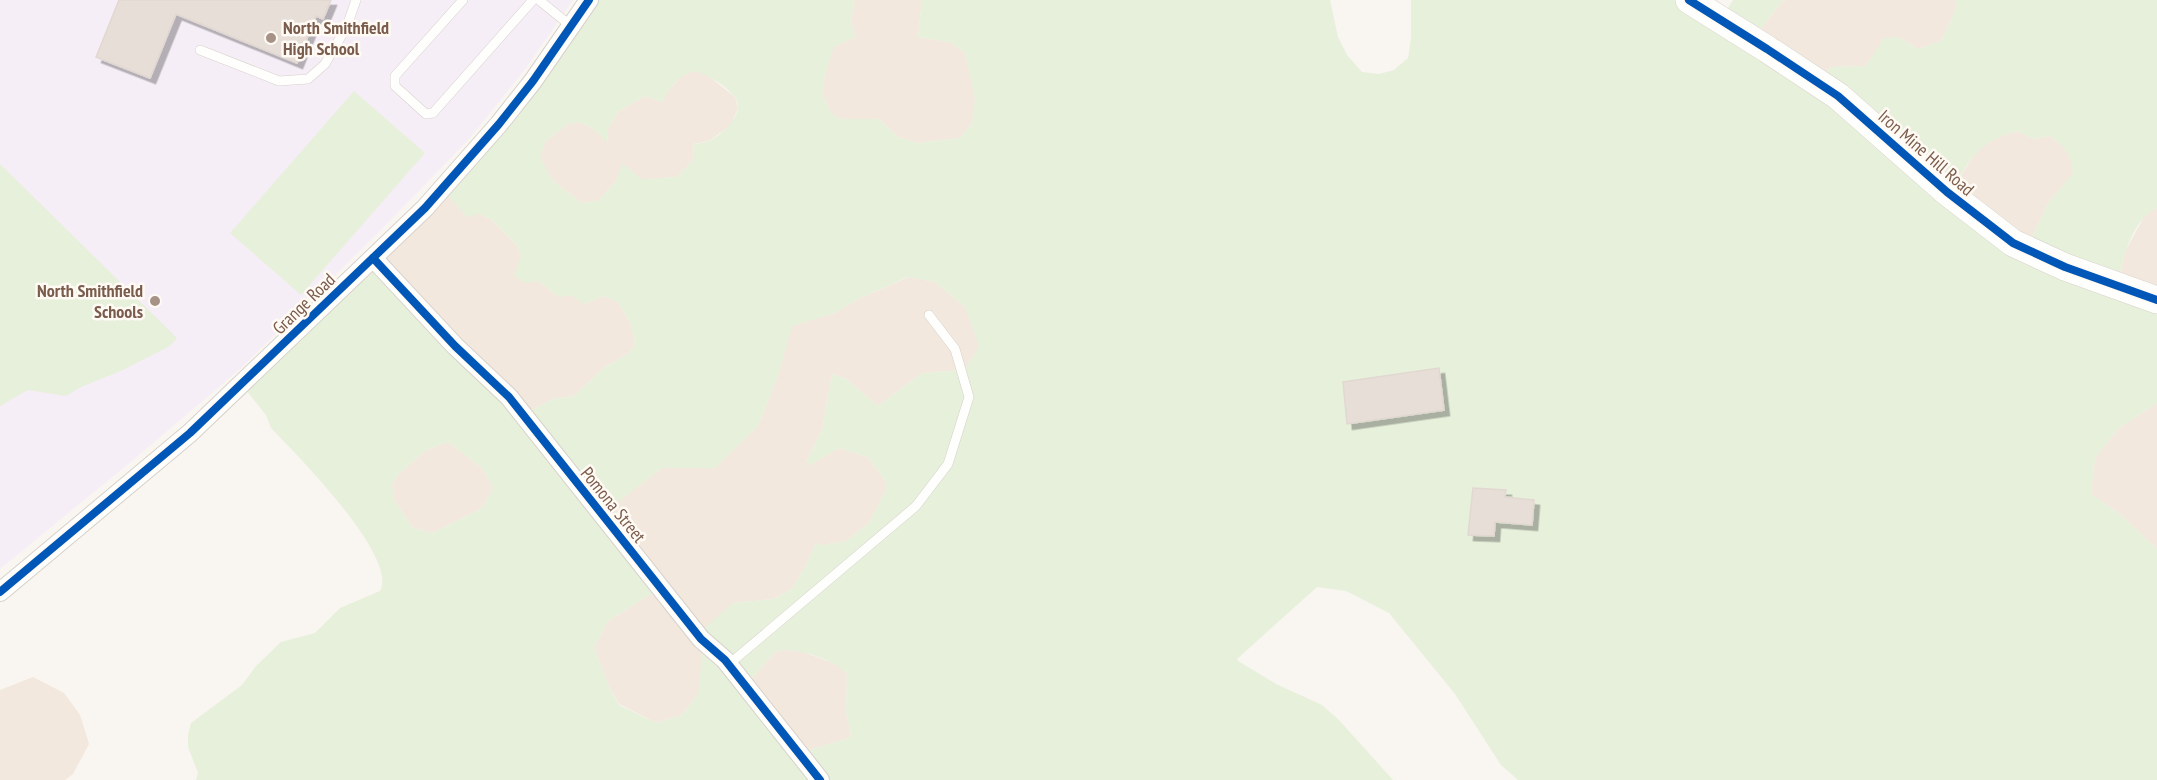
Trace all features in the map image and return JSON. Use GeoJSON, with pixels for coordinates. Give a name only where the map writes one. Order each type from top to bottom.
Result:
{"type":"FeatureCollection","features":[{"type":"Feature","properties":{"kind":"street","name":"Grange Road"},"geometry":{"type":"LineString","coordinates":[[0,592],[190,433],[425,208],[499,124],[533,81],[589,0]]}},
{"type":"Feature","properties":{"kind":"street","name":"Iron Mine Hill Road"},"geometry":{"type":"LineString","coordinates":[[1689,0],[1838,96],[1947,192],[2013,243],[2065,267],[2157,300]]}},
{"type":"Feature","properties":{"kind":"street","name":"Pomona Street"},"geometry":{"type":"LineString","coordinates":[[373,258],[456,346],[509,397],[701,639],[728,665],[820,780]]}},
{"type":"Feature","properties":{"kind":"lane"},"geometry":{"type":"LineString","coordinates":[[200,50],[279,81],[308,79],[325,64],[347,26],[356,0]]}},
{"type":"Feature","properties":{"kind":"lane"},"geometry":{"type":"LineString","coordinates":[[463,0],[395,76],[394,86],[426,114],[433,113],[533,0]]}},
{"type":"Feature","properties":{"kind":"lane"},"geometry":{"type":"LineString","coordinates":[[539,0],[571,26]]}},
{"type":"Feature","properties":{"kind":"lane"},"geometry":{"type":"LineString","coordinates":[[728,665],[916,506],[948,464],[969,397],[955,349],[929,315]]}},
{"type":"Feature","properties":{"kind":"shaded area","name":"North Smithfield Schools"},"geometry":{"type":"Polygon","coordinates":[[[0,0],[573,0],[526,68],[469,139],[378,233],[240,369],[0,569],[0,0]]]}},
{"type":"Feature","properties":{"kind":"shaded area"},"geometry":{"type":"Polygon","coordinates":[[[854,0],[922,0],[918,37],[950,42],[965,53],[976,99],[972,123],[960,138],[917,143],[898,137],[879,119],[841,119],[831,113],[822,93],[825,74],[834,46],[855,37],[851,22],[854,0]]]}},
{"type":"Feature","properties":{"kind":"shaded area"},"geometry":{"type":"Polygon","coordinates":[[[1955,0],[1957,7],[1941,41],[1918,49],[1898,37],[1866,66],[1831,67],[1818,79],[1755,37],[1782,1],[1955,0]]]}},
{"type":"Feature","properties":{"kind":"shaded area"},"geometry":{"type":"Polygon","coordinates":[[[695,71],[706,74],[735,97],[738,108],[731,125],[709,141],[693,144],[694,159],[677,177],[616,181],[598,201],[582,203],[553,181],[539,157],[546,141],[568,124],[578,122],[591,127],[608,142],[607,130],[619,111],[645,96],[662,102],[667,92],[683,74],[695,71]]]}},
{"type":"Feature","properties":{"kind":"shaded area"},"geometry":{"type":"Polygon","coordinates":[[[2017,131],[2034,139],[2050,136],[2062,145],[2073,160],[2074,173],[2048,203],[2028,246],[1952,189],[1976,152],[1996,137],[2017,131]]]}},
{"type":"Feature","properties":{"kind":"shaded area"},"geometry":{"type":"Polygon","coordinates":[[[444,191],[479,214],[491,219],[517,245],[521,257],[538,281],[559,297],[570,294],[585,304],[603,296],[618,302],[631,324],[635,345],[628,354],[605,367],[574,396],[553,399],[526,413],[377,257],[444,191]]]}},
{"type":"Feature","properties":{"kind":"shaded area"},"geometry":{"type":"Polygon","coordinates":[[[2157,208],[2157,300],[2118,281],[2126,250],[2146,213],[2157,208]]]}},
{"type":"Feature","properties":{"kind":"shaded area"},"geometry":{"type":"Polygon","coordinates":[[[909,277],[935,282],[965,307],[980,346],[965,370],[922,373],[878,406],[846,379],[832,374],[822,430],[807,460],[809,465],[839,448],[868,457],[886,482],[886,490],[869,523],[846,541],[823,545],[816,543],[792,589],[773,599],[733,603],[704,637],[699,693],[682,715],[656,723],[619,704],[608,685],[594,647],[608,621],[662,587],[604,512],[662,468],[715,467],[758,426],[779,372],[791,326],[835,313],[860,298],[909,277]]]}},
{"type":"Feature","properties":{"kind":"shaded area"},"geometry":{"type":"Polygon","coordinates":[[[2157,403],[2157,549],[2121,515],[2091,494],[2095,458],[2119,428],[2157,403]]]}},
{"type":"Feature","properties":{"kind":"shaded area"},"geometry":{"type":"Polygon","coordinates":[[[448,442],[482,468],[493,488],[482,508],[432,533],[413,528],[394,500],[392,484],[397,476],[426,450],[448,442]]]}},
{"type":"Feature","properties":{"kind":"shaded area"},"geometry":{"type":"Polygon","coordinates":[[[800,651],[839,665],[847,674],[846,712],[851,735],[847,739],[797,753],[750,681],[775,652],[800,651]]]}},
{"type":"Feature","properties":{"kind":"shaded area"},"geometry":{"type":"Polygon","coordinates":[[[33,677],[64,693],[80,715],[89,744],[73,774],[65,780],[0,780],[0,690],[33,677]]]}},
{"type":"Feature","properties":{"kind":"green space"},"geometry":{"type":"Polygon","coordinates":[[[591,0],[854,0],[851,22],[855,37],[834,47],[825,74],[822,93],[831,113],[841,119],[879,119],[898,137],[917,143],[960,138],[972,123],[975,99],[965,53],[950,42],[918,37],[922,0],[1330,0],[1338,37],[1347,55],[1362,72],[1379,74],[1394,70],[1408,58],[1411,38],[1411,0],[1693,0],[1722,17],[1733,0],[1787,0],[1782,1],[1755,37],[1818,79],[1831,67],[1866,66],[1884,38],[1898,37],[1918,49],[1941,41],[1957,7],[1955,0],[2157,0],[2157,208],[2141,221],[2135,230],[2126,250],[2118,281],[2157,300],[2157,403],[2119,428],[2095,458],[2091,494],[2121,515],[2157,549],[2157,780],[1518,780],[1501,765],[1455,694],[1389,613],[1346,591],[1317,587],[1237,659],[1276,684],[1322,705],[1339,720],[1393,780],[196,780],[198,773],[188,747],[191,723],[242,685],[256,666],[281,642],[315,633],[340,608],[380,591],[382,575],[374,555],[342,506],[271,428],[266,415],[242,385],[372,260],[526,413],[553,399],[574,396],[605,367],[628,354],[635,345],[631,324],[618,302],[603,296],[585,304],[570,295],[559,297],[538,281],[524,283],[514,275],[521,257],[517,245],[491,219],[479,214],[467,217],[444,191],[591,0]],[[695,71],[675,82],[662,102],[645,96],[619,111],[607,130],[608,143],[591,127],[578,122],[568,124],[546,141],[540,157],[553,181],[582,203],[598,201],[616,181],[622,163],[642,179],[677,177],[694,159],[693,144],[716,137],[732,121],[738,109],[734,96],[721,84],[695,71]],[[2017,131],[2004,135],[1977,152],[1952,189],[2028,246],[2048,203],[2073,173],[2071,161],[2066,152],[2050,136],[2034,139],[2017,131]],[[908,277],[860,298],[835,313],[792,326],[779,372],[758,426],[715,468],[662,468],[605,512],[662,587],[608,621],[594,647],[608,685],[619,705],[656,723],[682,715],[698,694],[704,638],[701,631],[733,603],[773,599],[792,589],[816,543],[823,545],[846,541],[869,523],[886,490],[886,482],[868,457],[839,448],[809,466],[807,460],[822,430],[832,374],[846,379],[878,406],[922,373],[965,370],[979,346],[965,307],[935,282],[908,277]],[[448,442],[426,450],[397,476],[392,484],[394,500],[413,528],[432,533],[482,508],[493,488],[482,468],[448,442]],[[786,650],[775,652],[750,681],[797,753],[847,739],[851,735],[846,712],[847,674],[835,664],[802,652],[786,650]]]}},
{"type":"Feature","properties":{"kind":"green space"},"geometry":{"type":"Polygon","coordinates":[[[354,91],[425,153],[301,295],[230,233],[354,91]]]}},
{"type":"Feature","properties":{"kind":"green space"},"geometry":{"type":"Polygon","coordinates":[[[0,164],[177,338],[170,346],[66,396],[28,390],[0,406],[0,164]]]}},
{"type":"Feature","properties":{"kind":"building","name":"North Smithfield High School"},"geometry":{"type":"Polygon","coordinates":[[[119,0],[331,0],[323,19],[316,16],[297,63],[176,14],[150,78],[96,57],[119,0]]]}},
{"type":"Feature","properties":{"kind":"building"},"geometry":{"type":"Polygon","coordinates":[[[1439,368],[1444,410],[1347,424],[1343,382],[1439,368]]]}},
{"type":"Feature","properties":{"kind":"building"},"geometry":{"type":"Polygon","coordinates":[[[1473,488],[1506,490],[1505,497],[1534,500],[1532,525],[1495,522],[1494,536],[1468,535],[1473,488]]]}},
{"type":"Feature","properties":{"kind":"cycle path"},"geometry":{"type":"LineString","coordinates":[[0,592],[190,433],[425,208],[499,124],[533,81],[589,0]]}},
{"type":"Feature","properties":{"kind":"cycle path"},"geometry":{"type":"LineString","coordinates":[[1689,0],[1838,96],[1947,192],[2013,243],[2065,267],[2157,300]]}},
{"type":"Feature","properties":{"kind":"cycle path"},"geometry":{"type":"LineString","coordinates":[[373,258],[455,346],[509,397],[701,639],[725,660],[820,780]]}},
{"type":"Feature","properties":{"kind":"place","name":"North Smithfield High School"},"geometry":{"type":"Point","coordinates":[271,38]}},
{"type":"Feature","properties":{"kind":"place","name":"North Smithfield Schools"},"geometry":{"type":"Point","coordinates":[155,301]}}]}
